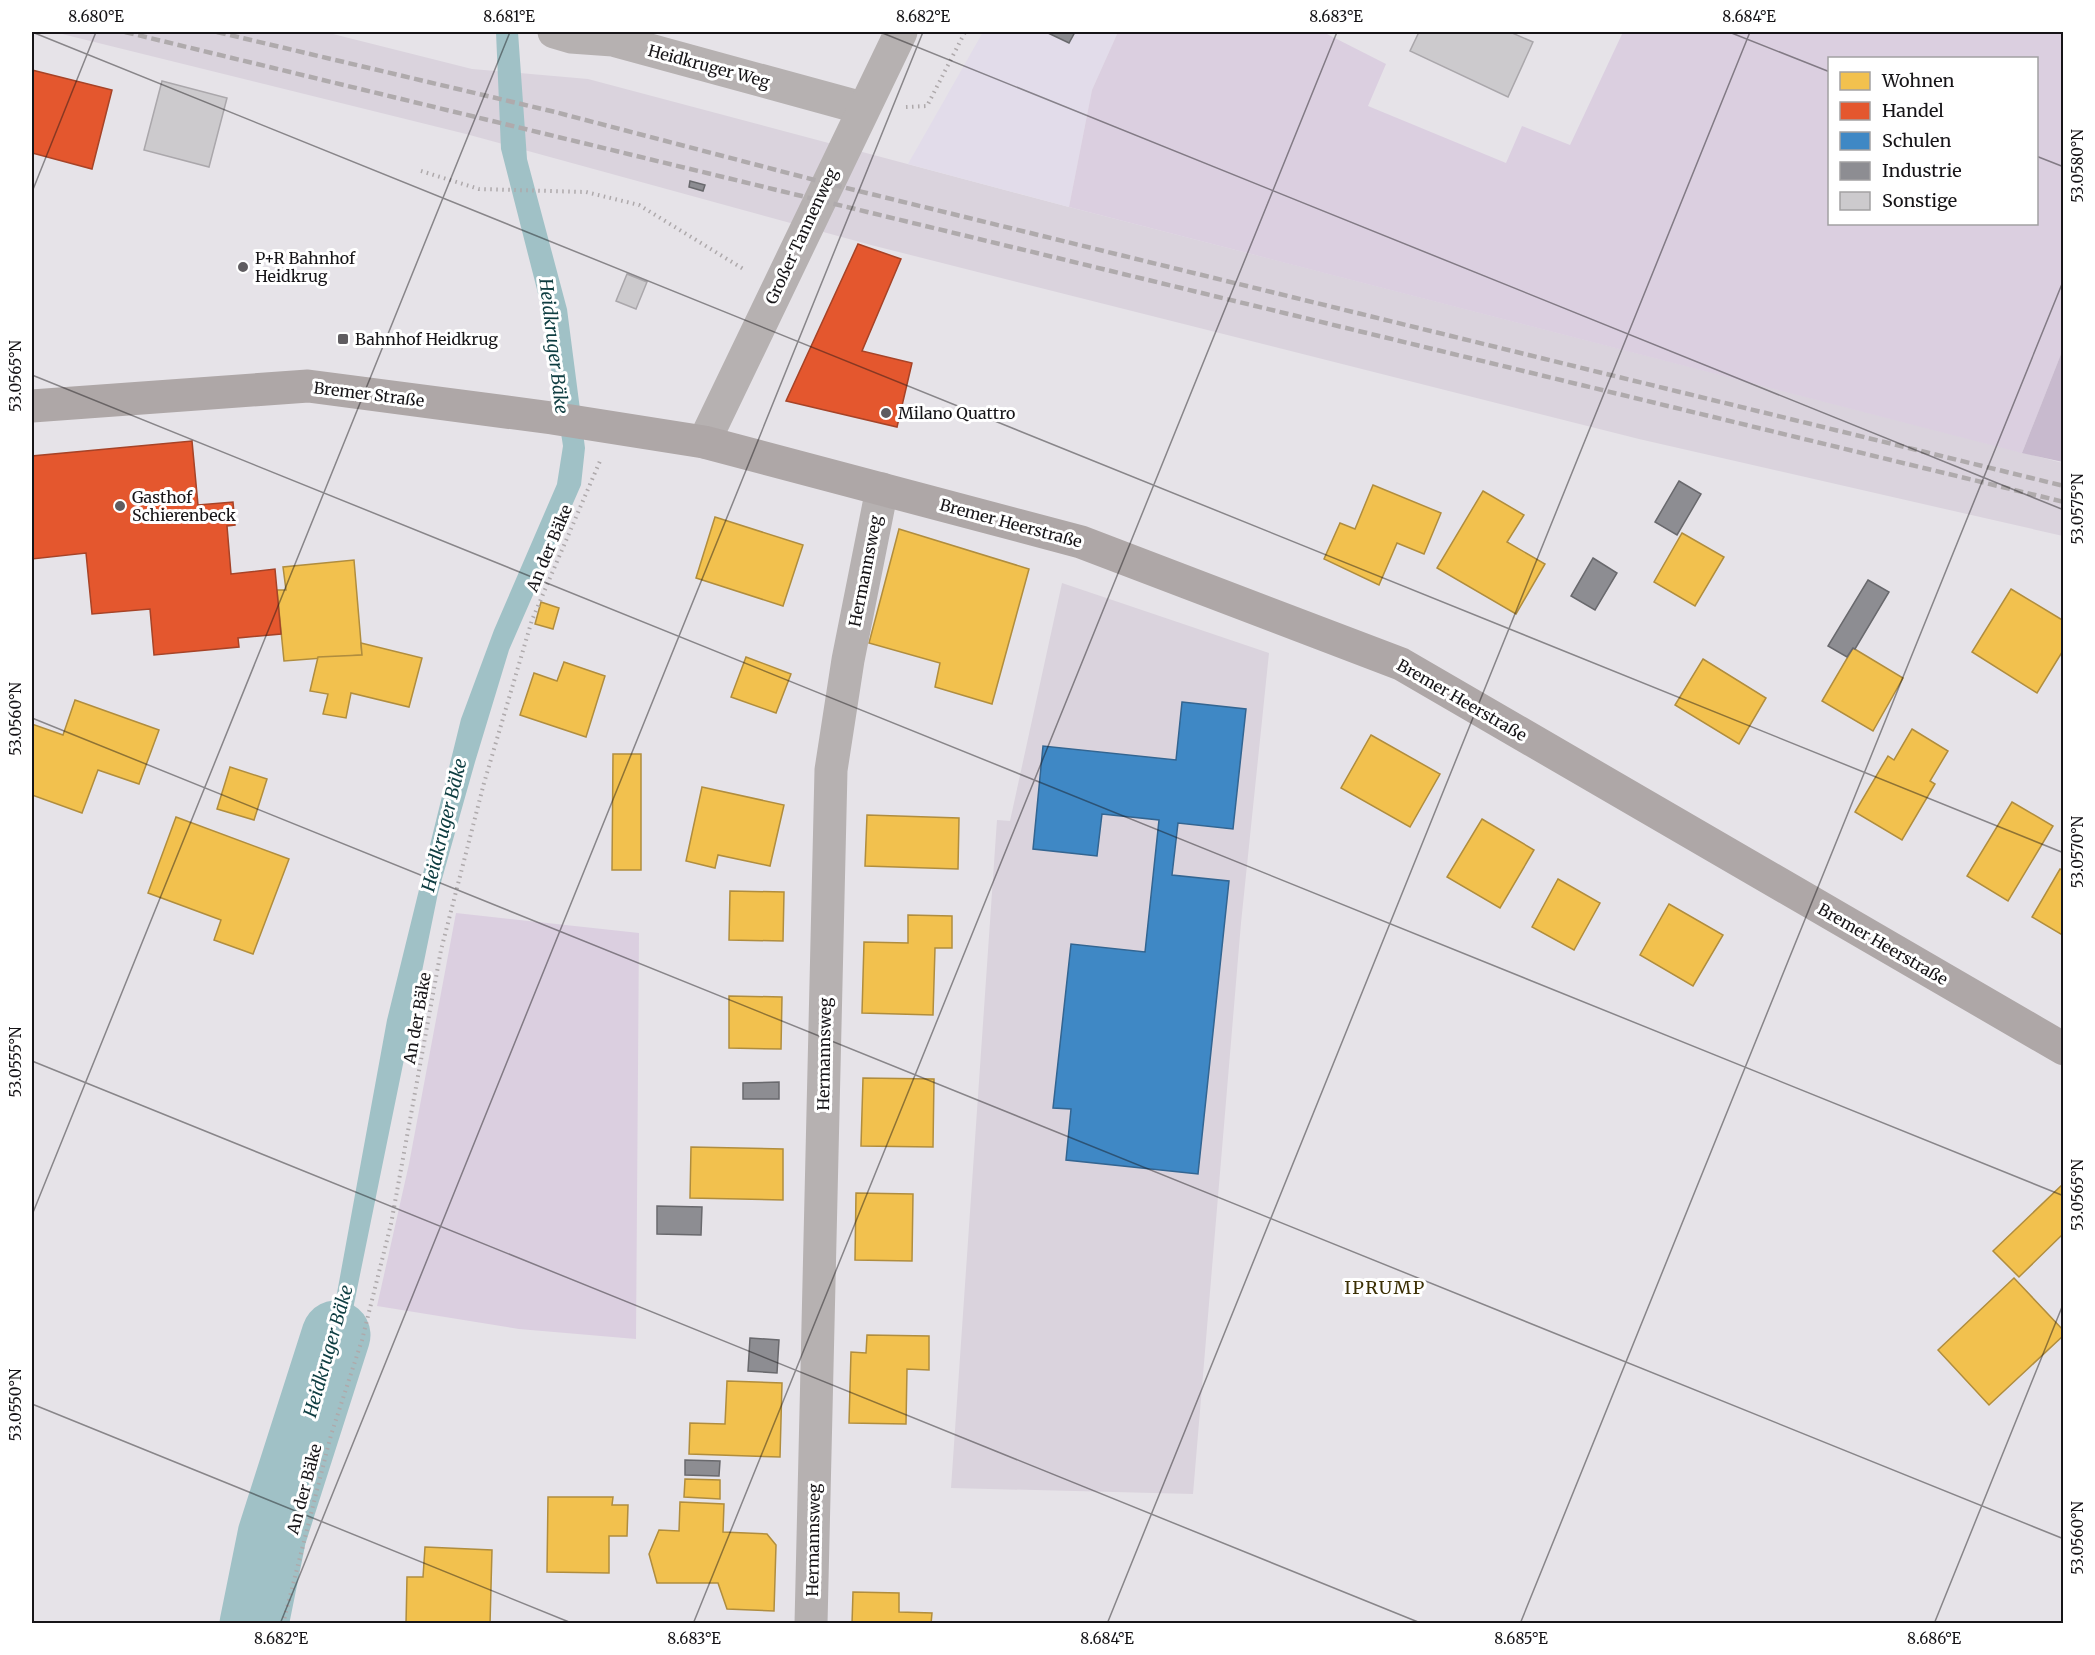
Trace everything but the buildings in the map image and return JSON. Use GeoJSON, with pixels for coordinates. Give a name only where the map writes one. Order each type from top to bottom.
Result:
{"type":"FeatureCollection","features":[{"type":"Feature","properties":{"kind":"main road","name":"Bremer Straße"},"geometry":{"type":"LineString","coordinates":[[32,406],[308,386],[552,418],[704,442]]}},
{"type":"Feature","properties":{"kind":"main road","name":"Bremer Heerstraße"},"geometry":{"type":"LineString","coordinates":[[704,442],[1081,542],[1401,664],[2064,1049]]}},
{"type":"Feature","properties":{"kind":"street","name":"Großer Tannenweg"},"geometry":{"type":"LineString","coordinates":[[704,442],[900,32]]}},
{"type":"Feature","properties":{"kind":"street","name":"Heidkruger Weg"},"geometry":{"type":"LineString","coordinates":[[563,34],[612,36],[862,108]]}},
{"type":"Feature","properties":{"kind":"street","name":"Hermannsweg"},"geometry":{"type":"LineString","coordinates":[[811,1623],[831,770],[848,660],[882,489]]}},
{"type":"Feature","properties":{"kind":"path"},"geometry":{"type":"LineString","coordinates":[[862,108],[927,106],[965,32]]}},
{"type":"Feature","properties":{"kind":"path"},"geometry":{"type":"LineString","coordinates":[[421,171],[479,189],[586,192],[639,205],[777,289]]}},
{"type":"Feature","properties":{"kind":"path","name":"An der Bäke"},"geometry":{"type":"LineString","coordinates":[[283,1623],[307,1522],[331,1435],[362,1340],[385,1247],[441,950],[484,783],[532,620],[604,427]]}},
{"type":"Feature","properties":{"kind":"shaded area"},"geometry":{"type":"Polygon","coordinates":[[[54,32],[325,32],[472,69],[588,79],[1069,207],[2063,463],[2063,536],[1639,439],[871,245],[466,134],[54,32]]]}},
{"type":"Feature","properties":{"kind":"shaded area"},"geometry":{"type":"Polygon","coordinates":[[[983,32],[1118,32],[1092,90],[1069,207],[908,164],[983,32]]]}},
{"type":"Feature","properties":{"kind":"shaded area"},"geometry":{"type":"Polygon","coordinates":[[[1118,32],[1323,32],[1386,64],[1368,106],[1506,163],[1522,126],[1570,145],[1623,32],[2063,32],[2063,349],[2022,453],[1069,207],[1092,90],[1118,32]]]}},
{"type":"Feature","properties":{"kind":"shaded area"},"geometry":{"type":"Polygon","coordinates":[[[2063,349],[2063,462],[2022,453],[2063,349]]]}},
{"type":"Feature","properties":{"kind":"shaded area"},"geometry":{"type":"Polygon","coordinates":[[[1062,583],[1269,653],[1241,923],[1193,1494],[951,1488],[997,820],[1010,821],[1062,583]]]}},
{"type":"Feature","properties":{"kind":"shaded area"},"geometry":{"type":"Polygon","coordinates":[[[456,913],[639,933],[636,1339],[519,1329],[377,1306],[409,1164],[456,913]]]}},
{"type":"Feature","properties":{"kind":"water"},"geometry":{"type":"Polygon","coordinates":[[[496,32],[518,32],[527,159],[567,309],[585,448],[581,485],[509,650],[475,762],[438,893],[353,1309],[308,1425],[335,1304],[387,1020],[461,719],[494,630],[557,484],[563,446],[542,309],[501,149],[496,32]]]}},
{"type":"Feature","properties":{"kind":"waterway","name":"Heidkruger Bäke"},"geometry":{"type":"LineString","coordinates":[[254,1624],[272,1535],[336,1335]]}},
{"type":"Feature","properties":{"kind":"railway"},"geometry":{"type":"LineString","coordinates":[[125,32],[2064,502]]}},
{"type":"Feature","properties":{"kind":"railway"},"geometry":{"type":"LineString","coordinates":[[217,32],[555,112],[826,183],[2064,486]]}},
{"type":"Feature","properties":{"kind":"place","name":"P+R Bahnhof Heidkrug"},"geometry":{"type":"Point","coordinates":[243,267]}},
{"type":"Feature","properties":{"kind":"place","name":"Bahnhof Heidkrug"},"geometry":{"type":"Point","coordinates":[343,339]}},
{"type":"Feature","properties":{"kind":"place","name":"Milano Quattro"},"geometry":{"type":"Point","coordinates":[886,413]}},
{"type":"Feature","properties":{"kind":"place","name":"Gasthof Schierenbeck"},"geometry":{"type":"Point","coordinates":[120,506]}},
{"type":"Feature","properties":{"kind":"district","name":"IPRUMP"},"geometry":{"type":"Point","coordinates":[1385,1287]}}]}
